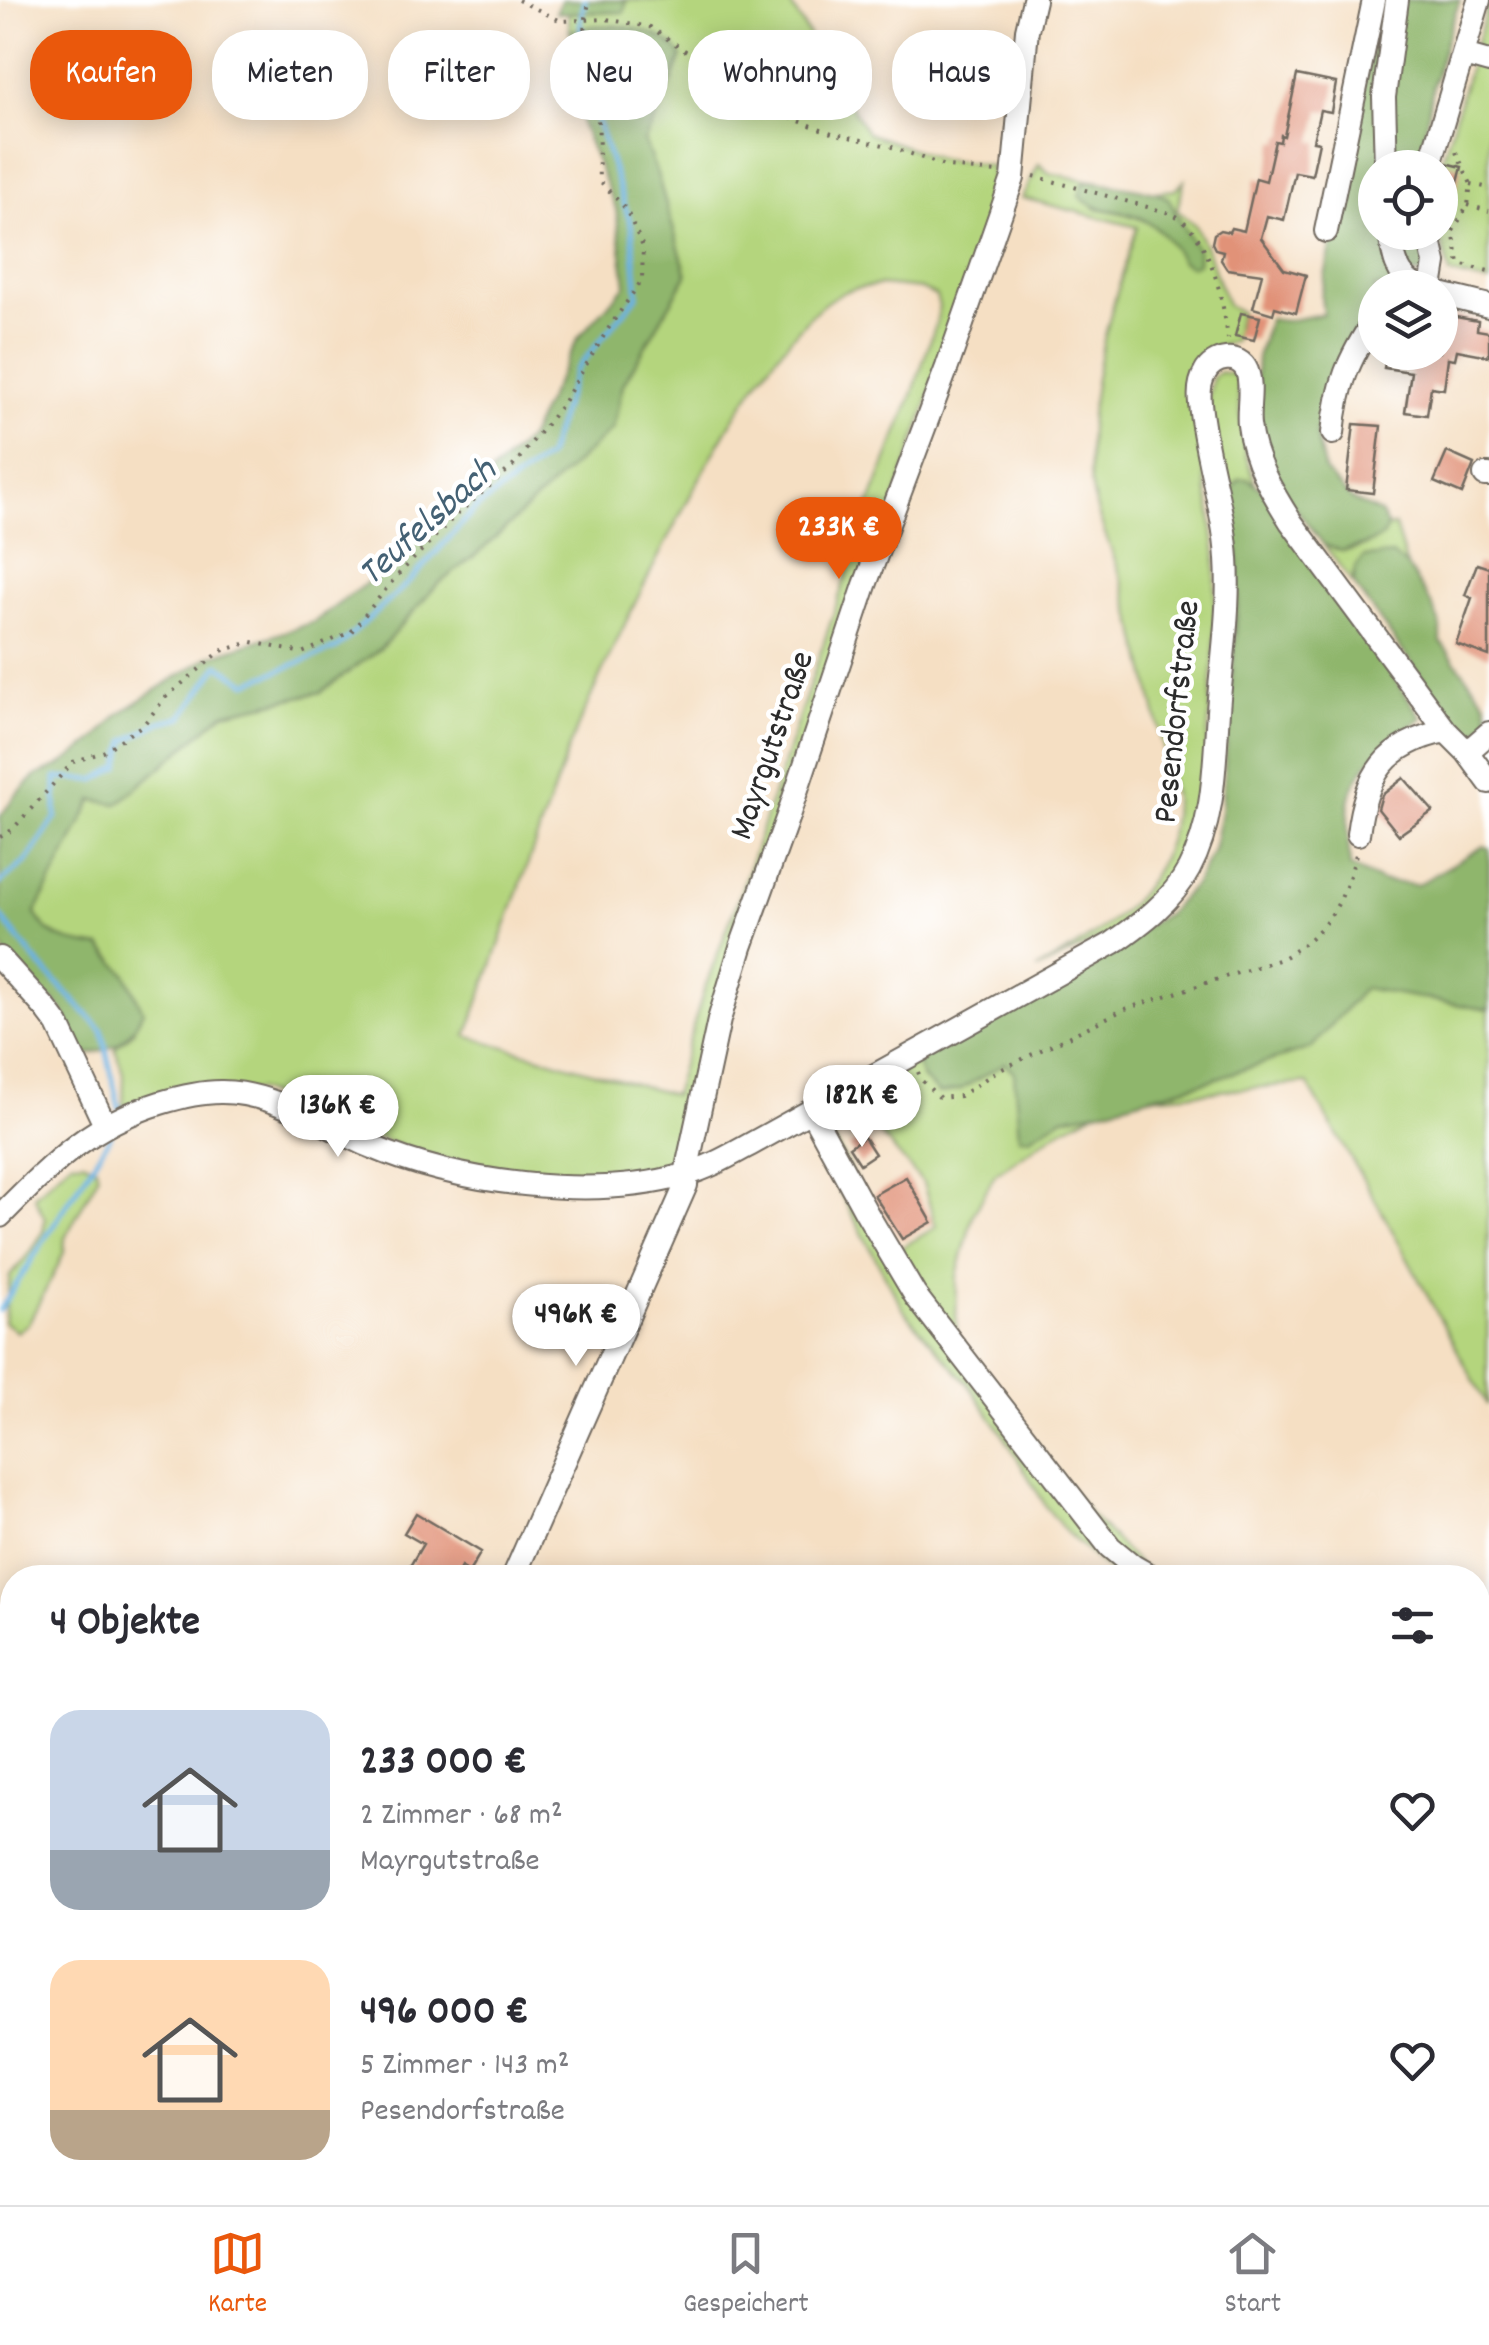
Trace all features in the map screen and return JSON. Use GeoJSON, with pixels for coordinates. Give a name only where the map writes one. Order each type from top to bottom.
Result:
{"type":"FeatureCollection","features":[{"type":"Feature","properties":{"kind":"street","name":"Mayrgutstraße"},"geometry":{"type":"LineString","coordinates":[[688,1174],[719,1020],[741,947],[1014,168],[1026,30],[1034,0]]}},
{"type":"Feature","properties":{"kind":"street"},"geometry":{"type":"LineString","coordinates":[[1326,231],[1374,0]]}},
{"type":"Feature","properties":{"kind":"street"},"geometry":{"type":"LineString","coordinates":[[1385,150],[1384,97],[1397,0]]}},
{"type":"Feature","properties":{"kind":"street"},"geometry":{"type":"LineString","coordinates":[[1435,150],[1479,0]]}},
{"type":"Feature","properties":{"kind":"street"},"geometry":{"type":"LineString","coordinates":[[1464,55],[1489,62]]}},
{"type":"Feature","properties":{"kind":"street"},"geometry":{"type":"LineString","coordinates":[[1458,298],[1489,306]]}},
{"type":"Feature","properties":{"kind":"street"},"geometry":{"type":"LineString","coordinates":[[1333,433],[1336,399],[1358,349]]}},
{"type":"Feature","properties":{"kind":"street"},"geometry":{"type":"LineString","coordinates":[[1231,358],[1247,370],[1252,444],[1273,494],[1446,730],[1489,782]]}},
{"type":"Feature","properties":{"kind":"street","name":"Pesendorfstraße"},"geometry":{"type":"LineString","coordinates":[[0,1216],[66,1152],[105,1125],[175,1099],[222,1092],[271,1101],[374,1148],[466,1174],[515,1182],[607,1186],[688,1174],[723,1159],[1114,943],[1173,893],[1200,846],[1208,820],[1227,562],[1200,400],[1203,375],[1211,364],[1231,358]]}},
{"type":"Feature","properties":{"kind":"street"},"geometry":{"type":"LineString","coordinates":[[1358,834],[1363,799],[1388,756],[1416,740],[1446,730]]}},
{"type":"Feature","properties":{"kind":"street"},"geometry":{"type":"LineString","coordinates":[[1467,752],[1489,733]]}},
{"type":"Feature","properties":{"kind":"street"},"geometry":{"type":"LineString","coordinates":[[0,958],[58,1025],[105,1125]]}},
{"type":"Feature","properties":{"kind":"street"},"geometry":{"type":"LineString","coordinates":[[811,1111],[915,1295],[1110,1547],[1133,1565]]}},
{"type":"Feature","properties":{"kind":"street"},"geometry":{"type":"LineString","coordinates":[[519,1565],[682,1196],[688,1174]]}},
{"type":"Feature","properties":{"kind":"path"},"geometry":{"type":"LineString","coordinates":[[518,0],[561,21],[606,19],[650,27],[766,105],[815,128],[892,147],[947,167],[996,172],[1014,168],[1042,180],[1173,214],[1184,220],[1202,246],[1213,272],[1223,304],[1231,358]]}},
{"type":"Feature","properties":{"kind":"path"},"geometry":{"type":"LineString","coordinates":[[0,838],[12,830],[73,762],[103,752],[144,724],[166,697],[222,651],[252,642],[302,653],[351,632],[395,578],[455,516],[514,465],[562,403],[642,280],[643,247],[626,209],[599,180],[597,108],[588,67],[586,19],[590,0]]}},
{"type":"Feature","properties":{"kind":"path"},"geometry":{"type":"LineString","coordinates":[[1460,137],[1456,153],[1471,184],[1468,205],[1454,231],[1459,264],[1489,272]]}},
{"type":"Feature","properties":{"kind":"path"},"geometry":{"type":"LineString","coordinates":[[1471,184],[1489,188]]}},
{"type":"Feature","properties":{"kind":"path"},"geometry":{"type":"LineString","coordinates":[[1468,205],[1489,211]]}},
{"type":"Feature","properties":{"kind":"path"},"geometry":{"type":"LineString","coordinates":[[911,1056],[922,1081],[940,1098],[960,1096],[994,1072],[1125,1008],[1281,959],[1303,946],[1338,908],[1350,881],[1358,834]]}},
{"type":"Feature","properties":{"kind":"green space"},"geometry":{"type":"Polygon","coordinates":[[[561,0],[626,0],[624,12],[556,13],[561,0]]]}},
{"type":"Feature","properties":{"kind":"green space"},"geometry":{"type":"Polygon","coordinates":[[[626,0],[788,0],[806,30],[688,30],[688,120],[859,120],[867,133],[938,158],[991,166],[992,178],[1000,184],[677,1156],[665,1170],[643,1176],[538,1177],[425,1156],[257,1090],[123,1108],[124,1076],[115,1048],[134,1031],[114,959],[101,947],[70,942],[45,929],[35,914],[93,799],[118,804],[224,713],[321,692],[381,648],[437,585],[483,549],[613,428],[623,384],[687,275],[644,141],[655,120],[668,120],[668,78],[674,46],[668,43],[668,30],[599,26],[570,30],[568,13],[624,12],[626,0]],[[881,285],[841,293],[818,309],[775,358],[730,425],[649,575],[569,747],[467,1036],[673,1095],[703,993],[739,897],[872,498],[937,321],[936,296],[921,289],[881,285]]]}},
{"type":"Feature","properties":{"kind":"green space"},"geometry":{"type":"Polygon","coordinates":[[[1382,0],[1460,0],[1434,82],[1424,150],[1358,150],[1358,250],[1428,250],[1432,270],[1358,270],[1358,337],[1329,378],[1316,434],[1325,472],[1352,500],[1380,513],[1388,527],[1383,537],[1342,551],[1324,545],[1282,491],[1260,438],[1257,357],[1269,319],[1286,321],[1323,314],[1321,296],[1382,0]]]}},
{"type":"Feature","properties":{"kind":"green space"},"geometry":{"type":"Polygon","coordinates":[[[1489,0],[1489,283],[1449,270],[1444,250],[1458,250],[1458,150],[1445,150],[1489,0]]]}},
{"type":"Feature","properties":{"kind":"green space"},"geometry":{"type":"Polygon","coordinates":[[[596,26],[638,30],[575,30],[596,26]]]}},
{"type":"Feature","properties":{"kind":"green space"},"geometry":{"type":"Polygon","coordinates":[[[668,43],[682,56],[668,92],[668,43]]]}},
{"type":"Feature","properties":{"kind":"green space"},"geometry":{"type":"Polygon","coordinates":[[[581,120],[655,120],[644,141],[687,275],[623,384],[613,428],[483,549],[437,585],[381,648],[321,692],[224,713],[118,804],[93,800],[35,914],[55,935],[101,947],[126,974],[143,1011],[120,1042],[83,1056],[62,1009],[13,966],[0,944],[0,817],[37,775],[60,766],[96,739],[119,714],[208,657],[314,622],[395,562],[528,439],[578,338],[626,285],[616,209],[581,120]]]}},
{"type":"Feature","properties":{"kind":"green space"},"geometry":{"type":"Polygon","coordinates":[[[1039,164],[1049,173],[1092,181],[1083,184],[1095,208],[1146,222],[1165,236],[1181,261],[1198,262],[1198,251],[1168,198],[1155,192],[1175,190],[1184,181],[1177,210],[1195,225],[1227,305],[1240,312],[1234,341],[1209,350],[1196,364],[1190,385],[1216,554],[1204,788],[1193,842],[1159,893],[1117,931],[1036,970],[1087,939],[1132,903],[1163,857],[1174,798],[1139,642],[1095,503],[1090,473],[1089,441],[1096,379],[1137,227],[1022,198],[1039,164]]]}},
{"type":"Feature","properties":{"kind":"green space"},"geometry":{"type":"Polygon","coordinates":[[[1092,181],[1155,192],[1168,198],[1198,251],[1198,263],[1191,266],[1181,261],[1167,238],[1146,221],[1084,201],[1079,196],[1083,184],[1092,181]]]}},
{"type":"Feature","properties":{"kind":"green space"},"geometry":{"type":"Polygon","coordinates":[[[1219,372],[1237,379],[1245,453],[1255,483],[1248,479],[1238,552],[1234,634],[1208,399],[1213,377],[1219,372]]]}},
{"type":"Feature","properties":{"kind":"green space"},"geometry":{"type":"Polygon","coordinates":[[[1240,479],[1248,479],[1264,490],[1422,718],[1380,750],[1356,782],[1348,811],[1350,867],[1381,881],[1417,885],[1484,846],[1489,848],[1489,1010],[1364,988],[1311,1048],[1201,1083],[1063,1117],[1030,1137],[1019,1137],[1014,1072],[1005,1063],[961,1089],[939,1094],[923,1079],[916,1062],[1168,913],[1195,884],[1213,850],[1221,812],[1239,589],[1231,496],[1240,479]]]}},
{"type":"Feature","properties":{"kind":"green space"},"geometry":{"type":"Polygon","coordinates":[[[1395,526],[1407,566],[1392,555],[1353,576],[1354,585],[1324,545],[1342,551],[1355,550],[1395,526]]]}},
{"type":"Feature","properties":{"kind":"green space"},"geometry":{"type":"Polygon","coordinates":[[[1392,555],[1407,566],[1432,605],[1441,627],[1441,642],[1486,702],[1489,719],[1479,731],[1468,733],[1456,724],[1354,585],[1355,570],[1364,557],[1392,555]]]}},
{"type":"Feature","properties":{"kind":"green space"},"geometry":{"type":"Polygon","coordinates":[[[1364,988],[1489,1010],[1487,1405],[1307,1083],[1152,1097],[1311,1048],[1364,988]]]}},
{"type":"Feature","properties":{"kind":"green space"},"geometry":{"type":"Polygon","coordinates":[[[916,1062],[923,1079],[939,1094],[961,1089],[1005,1063],[1014,1072],[1030,1137],[1063,1117],[1097,1111],[1058,1131],[995,1174],[973,1215],[957,1276],[956,1337],[1088,1512],[1139,1565],[1102,1565],[1066,1532],[969,1385],[905,1312],[807,1132],[828,1128],[894,1252],[936,1227],[923,1183],[849,1098],[916,1062]]]}},
{"type":"Feature","properties":{"kind":"green space"},"geometry":{"type":"Polygon","coordinates":[[[83,1161],[96,1167],[98,1176],[65,1238],[64,1252],[28,1324],[17,1332],[4,1322],[10,1276],[43,1232],[45,1219],[34,1196],[70,1162],[83,1161]]]}},
{"type":"Feature","properties":{"kind":"building"},"geometry":{"type":"Polygon","coordinates":[[[1297,75],[1336,83],[1331,112],[1320,110],[1313,141],[1319,142],[1312,175],[1295,172],[1284,220],[1267,216],[1261,238],[1284,269],[1306,275],[1296,313],[1275,307],[1273,314],[1253,308],[1262,274],[1227,269],[1221,260],[1223,251],[1215,249],[1212,243],[1214,234],[1220,230],[1244,231],[1256,178],[1266,181],[1275,141],[1280,142],[1281,135],[1284,136],[1297,75]]]}},
{"type":"Feature","properties":{"kind":"building"},"geometry":{"type":"Polygon","coordinates":[[[1241,313],[1260,317],[1254,340],[1235,336],[1241,313]]]}},
{"type":"Feature","properties":{"kind":"building"},"geometry":{"type":"Polygon","coordinates":[[[1458,317],[1478,321],[1477,330],[1489,332],[1489,356],[1458,350],[1458,317]]]}},
{"type":"Feature","properties":{"kind":"building"},"geometry":{"type":"Polygon","coordinates":[[[1398,370],[1446,370],[1444,389],[1431,387],[1427,415],[1405,412],[1411,372],[1398,370]]]}},
{"type":"Feature","properties":{"kind":"building"},"geometry":{"type":"Polygon","coordinates":[[[1354,424],[1381,426],[1373,493],[1346,490],[1354,424]]]}},
{"type":"Feature","properties":{"kind":"building"},"geometry":{"type":"Polygon","coordinates":[[[1447,452],[1474,464],[1462,494],[1434,482],[1447,452]]]}},
{"type":"Feature","properties":{"kind":"building"},"geometry":{"type":"Polygon","coordinates":[[[1477,564],[1489,568],[1489,656],[1456,644],[1472,598],[1465,595],[1477,564]]]}},
{"type":"Feature","properties":{"kind":"building"},"geometry":{"type":"Polygon","coordinates":[[[1404,778],[1433,811],[1399,835],[1378,809],[1382,795],[1404,778]]]}},
{"type":"Feature","properties":{"kind":"building"},"geometry":{"type":"Polygon","coordinates":[[[864,1137],[875,1154],[860,1164],[849,1147],[864,1137]]]}},
{"type":"Feature","properties":{"kind":"building"},"geometry":{"type":"Polygon","coordinates":[[[906,1177],[932,1222],[902,1239],[874,1195],[906,1177]]]}},
{"type":"Feature","properties":{"kind":"building"},"geometry":{"type":"Polygon","coordinates":[[[416,1513],[481,1552],[473,1565],[411,1565],[423,1544],[404,1533],[416,1513]]]}},
{"type":"Feature","properties":{"kind":"waterway","name":"Teufelsbach"},"geometry":{"type":"LineString","coordinates":[[0,883],[28,860],[56,817],[56,778],[95,780],[119,767],[126,741],[161,722],[182,717],[219,665],[247,683],[337,648],[410,581],[475,509],[547,457],[575,371],[638,295],[632,228],[597,120],[580,22],[585,0]]}},
{"type":"Feature","properties":{"kind":"waterway","name":"Teufelsbach"},"geometry":{"type":"LineString","coordinates":[[0,915],[36,961],[102,1030],[119,1108]]}},
{"type":"Feature","properties":{"kind":"waterway","name":"Teufelsbach"},"geometry":{"type":"LineString","coordinates":[[0,1310],[111,1135]]}}]}
